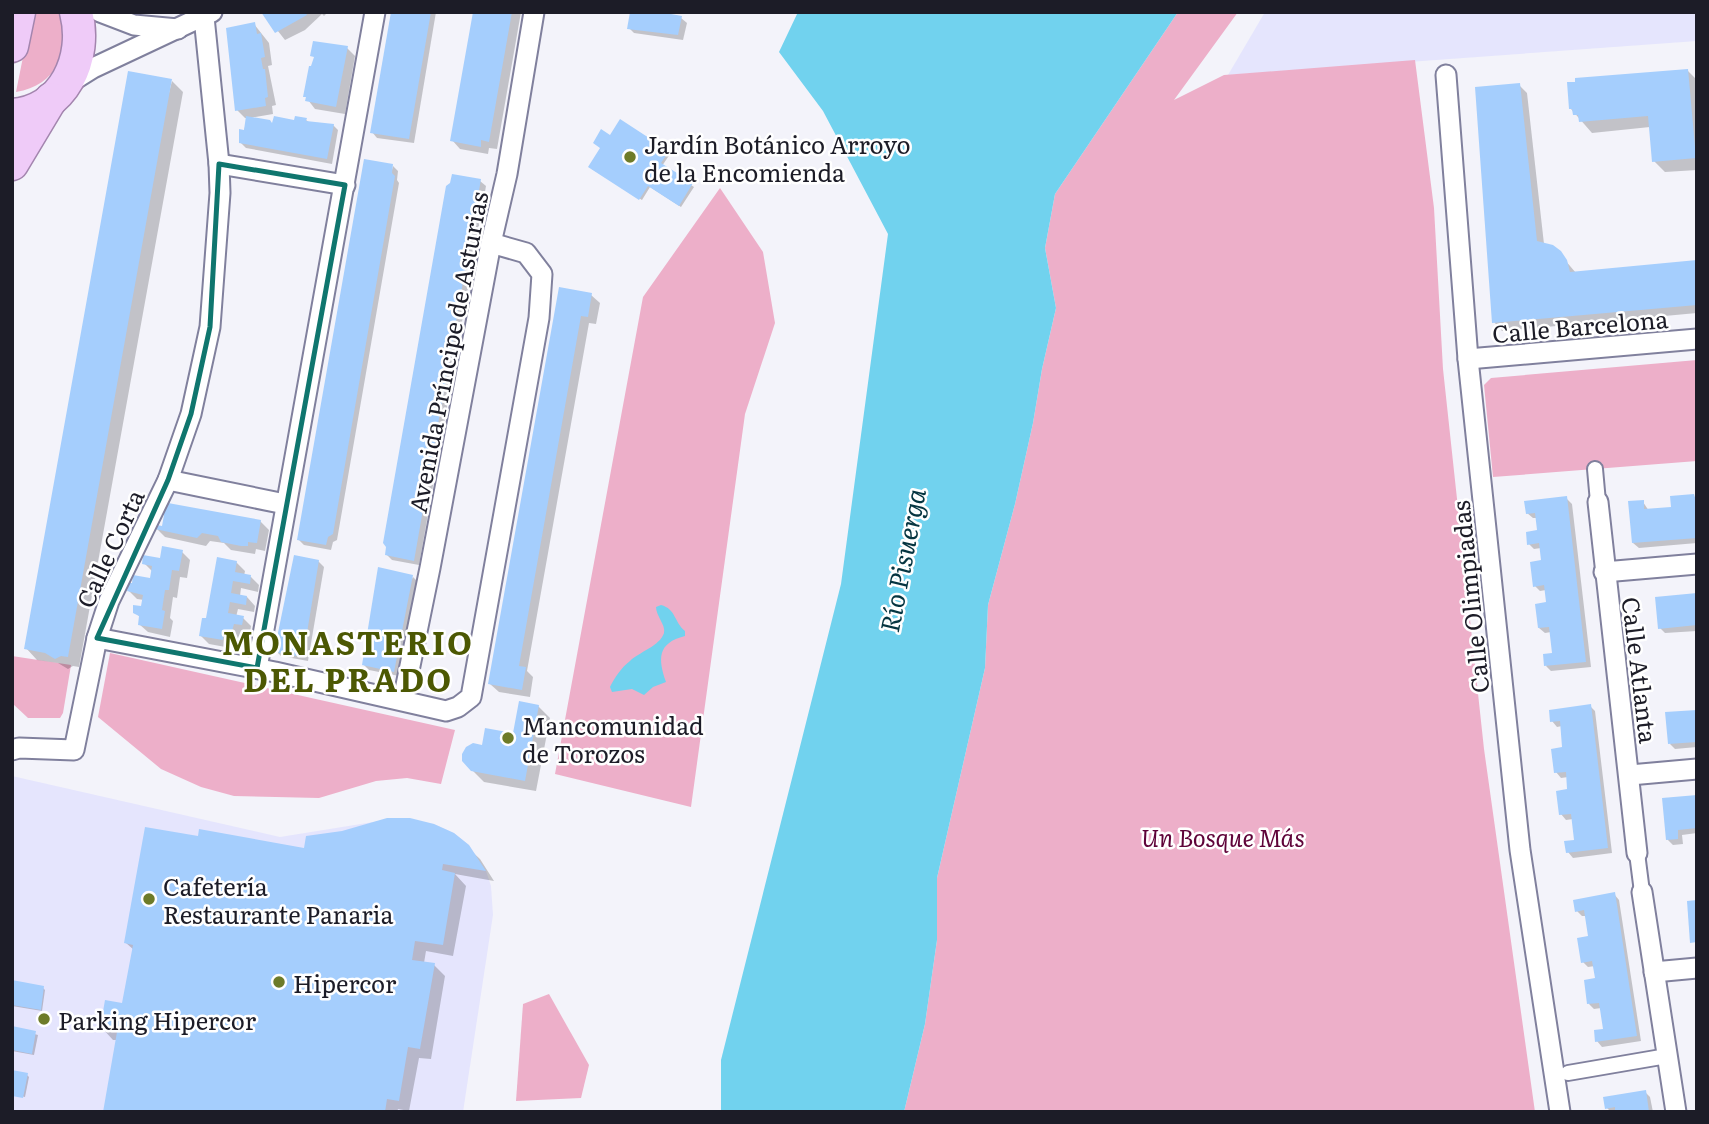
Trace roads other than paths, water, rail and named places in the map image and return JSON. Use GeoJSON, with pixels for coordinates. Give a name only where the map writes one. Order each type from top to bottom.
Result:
{"type":"FeatureCollection","features":[{"type":"Feature","properties":{"kind":"highway"},"geometry":{"type":"LineString","coordinates":[[12,46],[19,12]]}},
{"type":"Feature","properties":{"kind":"highway"},"geometry":{"type":"LineString","coordinates":[[12,164],[76,65],[80,50],[80,30],[76,12]]}},
{"type":"Feature","properties":{"kind":"highway"},"geometry":{"type":"LineString","coordinates":[[12,115],[44,105],[58,92]]}},
{"type":"Feature","properties":{"kind":"street"},"geometry":{"type":"LineString","coordinates":[[100,12],[134,25],[179,29]]}},
{"type":"Feature","properties":{"kind":"street"},"geometry":{"type":"LineString","coordinates":[[257,668],[375,12]]}},
{"type":"Feature","properties":{"kind":"street","name":"Avenida Príncipe de Asturias"},"geometry":{"type":"LineString","coordinates":[[402,700],[430,568],[491,243],[507,174],[534,12]]}},
{"type":"Feature","properties":{"kind":"street"},"geometry":{"type":"LineString","coordinates":[[58,92],[93,68],[208,15]]}},
{"type":"Feature","properties":{"kind":"street","name":"Calle Corta"},"geometry":{"type":"LineString","coordinates":[[14,747],[74,750],[97,638],[109,601],[168,480],[191,414],[210,327],[220,193],[208,15]]}},
{"type":"Feature","properties":{"kind":"street","name":"Calle Olimpiadas"},"geometry":{"type":"LineString","coordinates":[[1446,75],[1468,359],[1520,850],[1560,1112]]}},
{"type":"Feature","properties":{"kind":"street"},"geometry":{"type":"LineString","coordinates":[[219,164],[345,185]]}},
{"type":"Feature","properties":{"kind":"street"},"geometry":{"type":"LineString","coordinates":[[97,638],[257,668],[446,711],[458,707],[471,697],[539,318],[542,274],[526,253],[491,243]]}},
{"type":"Feature","properties":{"kind":"street","name":"Calle Barcelona"},"geometry":{"type":"LineString","coordinates":[[1468,359],[1697,340]]}},
{"type":"Feature","properties":{"kind":"street","name":"Calle Atlanta"},"geometry":{"type":"LineString","coordinates":[[1595,469],[1604,572],[1630,775],[1638,862]]}},
{"type":"Feature","properties":{"kind":"street"},"geometry":{"type":"LineString","coordinates":[[168,480],[285,504]]}},
{"type":"Feature","properties":{"kind":"street","name":"Calle Atlanta"},"geometry":{"type":"LineString","coordinates":[[1604,572],[1697,564]]}},
{"type":"Feature","properties":{"kind":"street","name":"Calle Atlanta"},"geometry":{"type":"LineString","coordinates":[[1630,775],[1697,769]]}},
{"type":"Feature","properties":{"kind":"street"},"geometry":{"type":"LineString","coordinates":[[1638,862],[1676,1112]]}},
{"type":"Feature","properties":{"kind":"street"},"geometry":{"type":"LineString","coordinates":[[1654,972],[1697,968]]}},
{"type":"Feature","properties":{"kind":"street"},"geometry":{"type":"LineString","coordinates":[[1568,1073],[1667,1056]]}},
{"type":"Feature","properties":{"kind":"water","name":"Río Pisuerga"},"geometry":{"type":"Polygon","coordinates":[[[798,12],[1178,12],[1055,194],[1045,248],[1056,308],[1015,504],[988,605],[985,668],[937,878],[937,940],[925,1024],[904,1112],[721,1112],[721,1060],[841,584],[888,234],[823,111],[779,52],[798,12]]]}},
{"type":"Feature","properties":{"kind":"water"},"geometry":{"type":"Polygon","coordinates":[[[661,605],[670,609],[685,631],[685,636],[669,643],[662,653],[666,682],[653,687],[644,695],[632,689],[612,692],[610,687],[624,667],[662,638],[664,630],[656,607],[661,605]]]}},
{"type":"Feature","properties":{"kind":"place","name":"Jardín Botánico Arroyo de la Encomienda"},"geometry":{"type":"Point","coordinates":[630,157]}},
{"type":"Feature","properties":{"kind":"place","name":"Mancomunidad de Torozos"},"geometry":{"type":"Point","coordinates":[508,738]}},
{"type":"Feature","properties":{"kind":"place","name":"Cafetería Restaurante Panaria"},"geometry":{"type":"Point","coordinates":[149,899]}},
{"type":"Feature","properties":{"kind":"place","name":"Hipercor"},"geometry":{"type":"Point","coordinates":[279,982]}},
{"type":"Feature","properties":{"kind":"place","name":"Parking Hipercor"},"geometry":{"type":"Point","coordinates":[44,1019]}},
{"type":"Feature","properties":{"kind":"district","name":"MONASTERIO DEL PRADO"},"geometry":{"type":"Point","coordinates":[348,660]}},
{"type":"Feature","properties":{"kind":"park label","name":"Un Bosque Más"},"geometry":{"type":"Point","coordinates":[1223,836]}}]}
